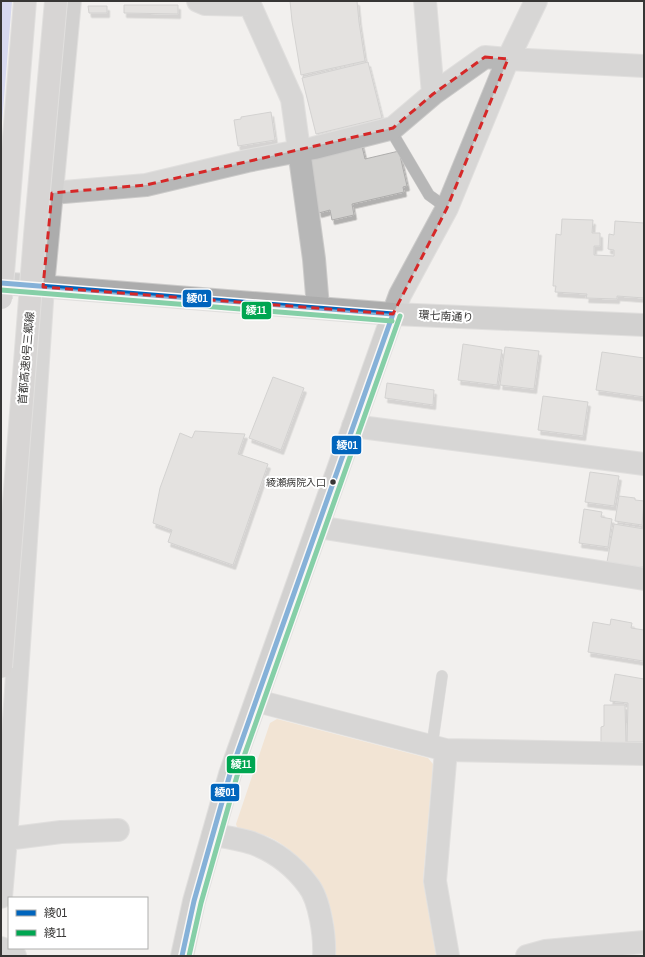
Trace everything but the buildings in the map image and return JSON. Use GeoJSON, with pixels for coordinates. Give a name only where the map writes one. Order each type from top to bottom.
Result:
{"type":"FeatureCollection","features":[{"type":"Feature","properties":{"kind":"highway"},"geometry":{"type":"LineString","coordinates":[[1,298],[25,1]]}},
{"type":"Feature","properties":{"kind":"highway","name":"首都高速6号三郷線"},"geometry":{"type":"LineString","coordinates":[[1,667],[56,1]]}},
{"type":"Feature","properties":{"kind":"street"},"geometry":{"type":"LineString","coordinates":[[1,897],[6,839],[38,286],[52,192],[70,1]]}},
{"type":"Feature","properties":{"kind":"street"},"geometry":{"type":"LineString","coordinates":[[198,1],[205,4],[250,6],[292,98],[314,259],[318,307]]}},
{"type":"Feature","properties":{"kind":"street"},"geometry":{"type":"LineString","coordinates":[[425,1],[433,94]]}},
{"type":"Feature","properties":{"kind":"street"},"geometry":{"type":"LineString","coordinates":[[182,956],[194,901],[230,774],[400,295],[447,208],[508,59],[536,1]]}},
{"type":"Feature","properties":{"kind":"street"},"geometry":{"type":"LineString","coordinates":[[52,192],[146,185],[246,161],[314,148],[390,129],[433,94],[485,57],[644,66]]}},
{"type":"Feature","properties":{"kind":"street","name":"環七南通り"},"geometry":{"type":"LineString","coordinates":[[1,283],[393,314],[644,325]]}},
{"type":"Feature","properties":{"kind":"street"},"geometry":{"type":"LineString","coordinates":[[353,426],[644,464]]}},
{"type":"Feature","properties":{"kind":"street"},"geometry":{"type":"LineString","coordinates":[[318,527],[644,579]]}},
{"type":"Feature","properties":{"kind":"street"},"geometry":{"type":"LineString","coordinates":[[257,701],[439,748],[644,754]]}},
{"type":"Feature","properties":{"kind":"street"},"geometry":{"type":"LineString","coordinates":[[439,748],[435,881],[448,956]]}},
{"type":"Feature","properties":{"kind":"street"},"geometry":{"type":"LineString","coordinates":[[6,839],[61,832],[118,830]]}},
{"type":"Feature","properties":{"kind":"street"},"geometry":{"type":"LineString","coordinates":[[213,835],[251,842],[274,853],[309,886],[319,910],[325,943],[324,956]]}},
{"type":"Feature","properties":{"kind":"street"},"geometry":{"type":"LineString","coordinates":[[527,956],[545,951],[644,942]]}},
{"type":"Feature","properties":{"kind":"street"},"geometry":{"type":"LineString","coordinates":[[1,948],[15,956]]}},
{"type":"Feature","properties":{"kind":"lane"},"geometry":{"type":"LineString","coordinates":[[390,129],[429,195],[447,208]]}},
{"type":"Feature","properties":{"kind":"lane"},"geometry":{"type":"LineString","coordinates":[[439,748],[442,676]]}},
{"type":"Feature","properties":{"kind":"highlighted area"},"geometry":{"type":"Polygon","coordinates":[[[485,57],[508,59],[447,208],[393,314],[43,287],[52,193],[146,185],[393,128],[433,94],[485,57]]]}},
{"type":"Feature","properties":{"kind":"shaded area"},"geometry":{"type":"Polygon","coordinates":[[[277,719],[428,758],[433,764],[423,880],[436,956],[334,956],[334,928],[330,907],[319,883],[311,872],[292,852],[271,838],[264,835],[238,830],[236,824],[270,723],[277,719]]]}},
{"type":"Feature","properties":{"kind":"water"},"geometry":{"type":"Polygon","coordinates":[[[1,1],[12,1],[1,134],[1,1]]]}},
{"type":"Feature","properties":{"kind":"transit line","name":"綾01"},"geometry":{"type":"LineString","coordinates":[[1,283],[393,314]]}},
{"type":"Feature","properties":{"kind":"transit line","name":"綾11"},"geometry":{"type":"LineString","coordinates":[[1,290],[392,321]]}},
{"type":"Feature","properties":{"kind":"transit line","name":"綾01"},"geometry":{"type":"LineString","coordinates":[[182,956],[194,901],[230,774],[393,314]]}},
{"type":"Feature","properties":{"kind":"transit line","name":"綾11"},"geometry":{"type":"LineString","coordinates":[[189,956],[201,903],[237,776],[400,316]]}},
{"type":"Feature","properties":{"kind":"place","name":"綾瀬病院入口"},"geometry":{"type":"Point","coordinates":[333,482]}}]}
